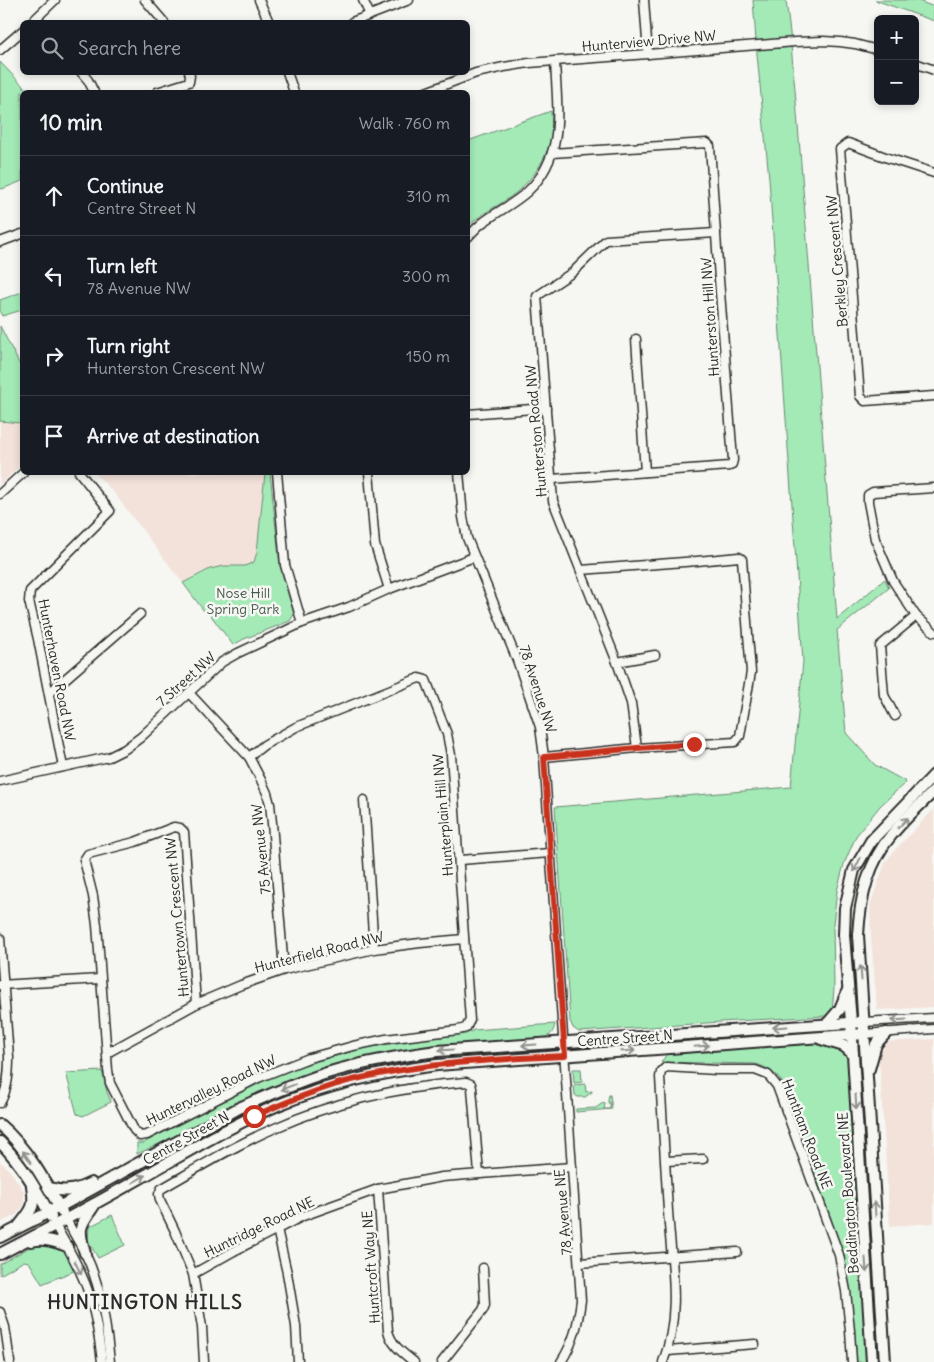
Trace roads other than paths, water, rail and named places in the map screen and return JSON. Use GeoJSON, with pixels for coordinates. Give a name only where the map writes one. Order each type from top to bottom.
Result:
{"type":"FeatureCollection","features":[{"type":"Feature","properties":{"kind":"main road","name":"Beddington Boulevard NE"},"geometry":{"type":"LineString","coordinates":[[872,1362],[849,988],[844,935],[846,908],[854,870],[871,840],[934,775]]}},
{"type":"Feature","properties":{"kind":"main road","name":"Beddington Boulevard NE"},"geometry":{"type":"LineString","coordinates":[[885,1362],[866,1082],[858,935],[860,904],[870,869],[885,844],[893,833],[934,792]]}},
{"type":"Feature","properties":{"kind":"main road"},"geometry":{"type":"LineString","coordinates":[[828,1024],[840,1009],[849,988]]}},
{"type":"Feature","properties":{"kind":"main road","name":"Centre Street N"},"geometry":{"type":"LineString","coordinates":[[0,1237],[59,1208],[237,1109],[328,1073],[390,1058],[437,1051],[851,1022],[864,1028]]}},
{"type":"Feature","properties":{"kind":"main road","name":"Centre Street N"},"geometry":{"type":"LineString","coordinates":[[0,1254],[66,1220],[254,1116],[337,1084],[427,1066],[852,1034],[864,1028]]}},
{"type":"Feature","properties":{"kind":"main road"},"geometry":{"type":"LineString","coordinates":[[866,1082],[874,1050],[886,1032]]}},
{"type":"Feature","properties":{"kind":"main road"},"geometry":{"type":"LineString","coordinates":[[813,1037],[844,1046],[853,1054]]}},
{"type":"Feature","properties":{"kind":"main road"},"geometry":{"type":"LineString","coordinates":[[0,1125],[15,1140],[50,1188],[66,1220]]}},
{"type":"Feature","properties":{"kind":"main road"},"geometry":{"type":"LineString","coordinates":[[0,1142],[30,1180],[55,1225]]}},
{"type":"Feature","properties":{"kind":"main road"},"geometry":{"type":"LineString","coordinates":[[50,1188],[63,1191],[84,1187],[126,1164],[140,1162]]}},
{"type":"Feature","properties":{"kind":"main road"},"geometry":{"type":"LineString","coordinates":[[17,1228],[30,1212],[33,1205],[30,1180]]}},
{"type":"Feature","properties":{"kind":"main road"},"geometry":{"type":"LineString","coordinates":[[85,1253],[80,1235],[81,1228],[96,1203]]}},
{"type":"Feature","properties":{"kind":"main road"},"geometry":{"type":"LineString","coordinates":[[26,1241],[51,1240],[66,1246]]}},
{"type":"Feature","properties":{"kind":"street"},"geometry":{"type":"LineString","coordinates":[[35,20],[55,0]]}},
{"type":"Feature","properties":{"kind":"street"},"geometry":{"type":"LineString","coordinates":[[145,0],[162,20]]}},
{"type":"Feature","properties":{"kind":"street"},"geometry":{"type":"LineString","coordinates":[[259,0],[268,20]]}},
{"type":"Feature","properties":{"kind":"street"},"geometry":{"type":"LineString","coordinates":[[363,0],[370,15]]}},
{"type":"Feature","properties":{"kind":"street"},"geometry":{"type":"LineString","coordinates":[[357,20],[409,0]]}},
{"type":"Feature","properties":{"kind":"street"},"geometry":{"type":"LineString","coordinates":[[644,0],[648,54]]}},
{"type":"Feature","properties":{"kind":"street"},"geometry":{"type":"LineString","coordinates":[[0,50],[20,33]]}},
{"type":"Feature","properties":{"kind":"street","name":"Hunterview Drive NW"},"geometry":{"type":"LineString","coordinates":[[431,90],[476,73],[529,63],[788,42],[823,41],[855,44],[874,49]]}},
{"type":"Feature","properties":{"kind":"street"},"geometry":{"type":"LineString","coordinates":[[470,235],[480,224],[529,190],[543,172],[556,142],[558,126],[556,61]]}},
{"type":"Feature","properties":{"kind":"street"},"geometry":{"type":"LineString","coordinates":[[919,64],[934,70]]}},
{"type":"Feature","properties":{"kind":"street"},"geometry":{"type":"LineString","coordinates":[[84,75],[93,90]]}},
{"type":"Feature","properties":{"kind":"street"},"geometry":{"type":"LineString","coordinates":[[163,90],[189,82],[190,75]]}},
{"type":"Feature","properties":{"kind":"street"},"geometry":{"type":"LineString","coordinates":[[289,75],[293,90]]}},
{"type":"Feature","properties":{"kind":"street","name":"Hunterston Hill NW"},"geometry":{"type":"LineString","coordinates":[[552,153],[707,142],[710,146],[733,460],[730,466],[552,480]]}},
{"type":"Feature","properties":{"kind":"street","name":"Berkley Crescent NW"},"geometry":{"type":"LineString","coordinates":[[934,172],[848,143],[840,149],[860,396],[865,401],[934,396]]}},
{"type":"Feature","properties":{"kind":"street","name":"Hunterston Road NW"},"geometry":{"type":"LineString","coordinates":[[637,748],[631,703],[617,662],[554,502],[537,296],[573,272],[606,240],[716,233]]}},
{"type":"Feature","properties":{"kind":"street"},"geometry":{"type":"LineString","coordinates":[[0,242],[20,235]]}},
{"type":"Feature","properties":{"kind":"street"},"geometry":{"type":"LineString","coordinates":[[636,339],[645,472]]}},
{"type":"Feature","properties":{"kind":"street"},"geometry":{"type":"LineString","coordinates":[[470,414],[546,408]]}},
{"type":"Feature","properties":{"kind":"street"},"geometry":{"type":"LineString","coordinates":[[0,494],[21,475]]}},
{"type":"Feature","properties":{"kind":"street","name":"Hunterhaven Road NW"},"geometry":{"type":"LineString","coordinates":[[63,767],[29,601],[30,591],[110,511],[82,475]]}},
{"type":"Feature","properties":{"kind":"street"},"geometry":{"type":"LineString","coordinates":[[276,475],[285,565],[302,623]]}},
{"type":"Feature","properties":{"kind":"street"},"geometry":{"type":"LineString","coordinates":[[369,475],[375,545],[388,589]]}},
{"type":"Feature","properties":{"kind":"street","name":"78 Avenue NW"},"geometry":{"type":"LineString","coordinates":[[459,475],[467,538],[517,660],[540,727],[544,757],[564,1042]]}},
{"type":"Feature","properties":{"kind":"street"},"geometry":{"type":"LineString","coordinates":[[934,488],[872,492],[868,495],[875,539],[893,580],[916,616],[934,632]]}},
{"type":"Feature","properties":{"kind":"street","name":"7 Street NW"},"geometry":{"type":"LineString","coordinates":[[0,781],[106,758],[125,749],[141,737],[222,662],[238,653],[302,623],[349,607],[388,589],[474,557]]}},
{"type":"Feature","properties":{"kind":"street"},"geometry":{"type":"LineString","coordinates":[[544,757],[637,748],[735,742],[740,736],[750,672],[742,559],[739,557],[581,570]]}},
{"type":"Feature","properties":{"kind":"street"},"geometry":{"type":"LineString","coordinates":[[49,693],[140,614]]}},
{"type":"Feature","properties":{"kind":"street"},"geometry":{"type":"LineString","coordinates":[[895,716],[884,695],[880,646],[916,616]]}},
{"type":"Feature","properties":{"kind":"street"},"geometry":{"type":"LineString","coordinates":[[617,662],[655,656]]}},
{"type":"Feature","properties":{"kind":"street","name":"Hunterplain Hill NW"},"geometry":{"type":"LineString","coordinates":[[249,756],[296,727],[419,678],[426,680],[447,734],[451,755],[460,860],[470,1020],[468,1025]]}},
{"type":"Feature","properties":{"kind":"street","name":"75 Avenue NW"},"geometry":{"type":"LineString","coordinates":[[189,693],[249,756],[262,780],[270,804],[284,970]]}},
{"type":"Feature","properties":{"kind":"street"},"geometry":{"type":"LineString","coordinates":[[364,800],[374,949]]}},
{"type":"Feature","properties":{"kind":"street","name":"Huntertown Crescent NW"},"geometry":{"type":"LineString","coordinates":[[107,1053],[97,924],[93,896],[84,860],[88,854],[135,842],[174,826],[184,832],[196,1004]]}},
{"type":"Feature","properties":{"kind":"street"},"geometry":{"type":"LineString","coordinates":[[460,860],[550,854]]}},
{"type":"Feature","properties":{"kind":"street"},"geometry":{"type":"LineString","coordinates":[[0,938],[2,985],[9,1057],[9,1076],[0,1103]]}},
{"type":"Feature","properties":{"kind":"street","name":"Hunterfield Road NW"},"geometry":{"type":"LineString","coordinates":[[107,1053],[196,1004],[241,985],[284,970],[374,949],[464,939]]}},
{"type":"Feature","properties":{"kind":"street"},"geometry":{"type":"LineString","coordinates":[[2,985],[100,979]]}},
{"type":"Feature","properties":{"kind":"street","name":"Centre Street N"},"geometry":{"type":"LineString","coordinates":[[864,1028],[934,1018]]}},
{"type":"Feature","properties":{"kind":"street","name":"Huntervalley Road NW"},"geometry":{"type":"LineString","coordinates":[[107,1053],[110,1082],[134,1130],[138,1135],[147,1136],[258,1078],[309,1058],[386,1039],[458,1030],[466,1028],[468,1025]]}},
{"type":"Feature","properties":{"kind":"street","name":"Centre Street N"},"geometry":{"type":"LineString","coordinates":[[864,1028],[886,1032],[934,1029]]}},
{"type":"Feature","properties":{"kind":"street","name":"78 Avenue NE"},"geometry":{"type":"LineString","coordinates":[[560,1362],[573,1340],[581,1300],[564,1042]]}},
{"type":"Feature","properties":{"kind":"street","name":"Huntham Road NE"},"geometry":{"type":"LineString","coordinates":[[663,1362],[668,1351],[675,1304],[660,1077],[661,1072],[666,1067],[755,1070],[768,1075],[778,1086],[838,1255],[847,1299],[852,1362]]}},
{"type":"Feature","properties":{"kind":"street"},"geometry":{"type":"LineString","coordinates":[[193,1274],[160,1200],[159,1194],[161,1189],[242,1144],[304,1116],[386,1093],[469,1082],[472,1088],[479,1174]]}},
{"type":"Feature","properties":{"kind":"street"},"geometry":{"type":"LineString","coordinates":[[666,1161],[703,1158]]}},
{"type":"Feature","properties":{"kind":"street","name":"Huntridge Road NE"},"geometry":{"type":"LineString","coordinates":[[204,1362],[202,1327],[193,1274],[234,1251],[303,1216],[378,1189],[442,1176],[572,1167]]}},
{"type":"Feature","properties":{"kind":"street","name":"Huntcroft Way NE"},"geometry":{"type":"LineString","coordinates":[[378,1189],[388,1331],[390,1339],[396,1347],[414,1362]]}},
{"type":"Feature","properties":{"kind":"street"},"geometry":{"type":"LineString","coordinates":[[66,1220],[85,1253],[99,1290],[103,1306],[110,1362]]}},
{"type":"Feature","properties":{"kind":"street"},"geometry":{"type":"LineString","coordinates":[[55,1225],[79,1269],[91,1300],[99,1334],[102,1362]]}},
{"type":"Feature","properties":{"kind":"street"},"geometry":{"type":"LineString","coordinates":[[277,1229],[296,1326],[298,1362]]}},
{"type":"Feature","properties":{"kind":"street"},"geometry":{"type":"LineString","coordinates":[[579,1263],[737,1252]]}},
{"type":"Feature","properties":{"kind":"street"},"geometry":{"type":"LineString","coordinates":[[442,1362],[483,1310],[485,1305],[483,1268]]}},
{"type":"Feature","properties":{"kind":"street"},"geometry":{"type":"LineString","coordinates":[[0,1312],[5,1327],[10,1362]]}},
{"type":"Feature","properties":{"kind":"street"},"geometry":{"type":"LineString","coordinates":[[668,1351],[755,1344]]}},
{"type":"Feature","properties":{"kind":"district","name":"HUNTINGTON HILLS"},"geometry":{"type":"Point","coordinates":[145,1302]}},
{"type":"Feature","properties":{"kind":"park label","name":"Nose Hill Spring Park"},"geometry":{"type":"Point","coordinates":[243,602]}}]}
